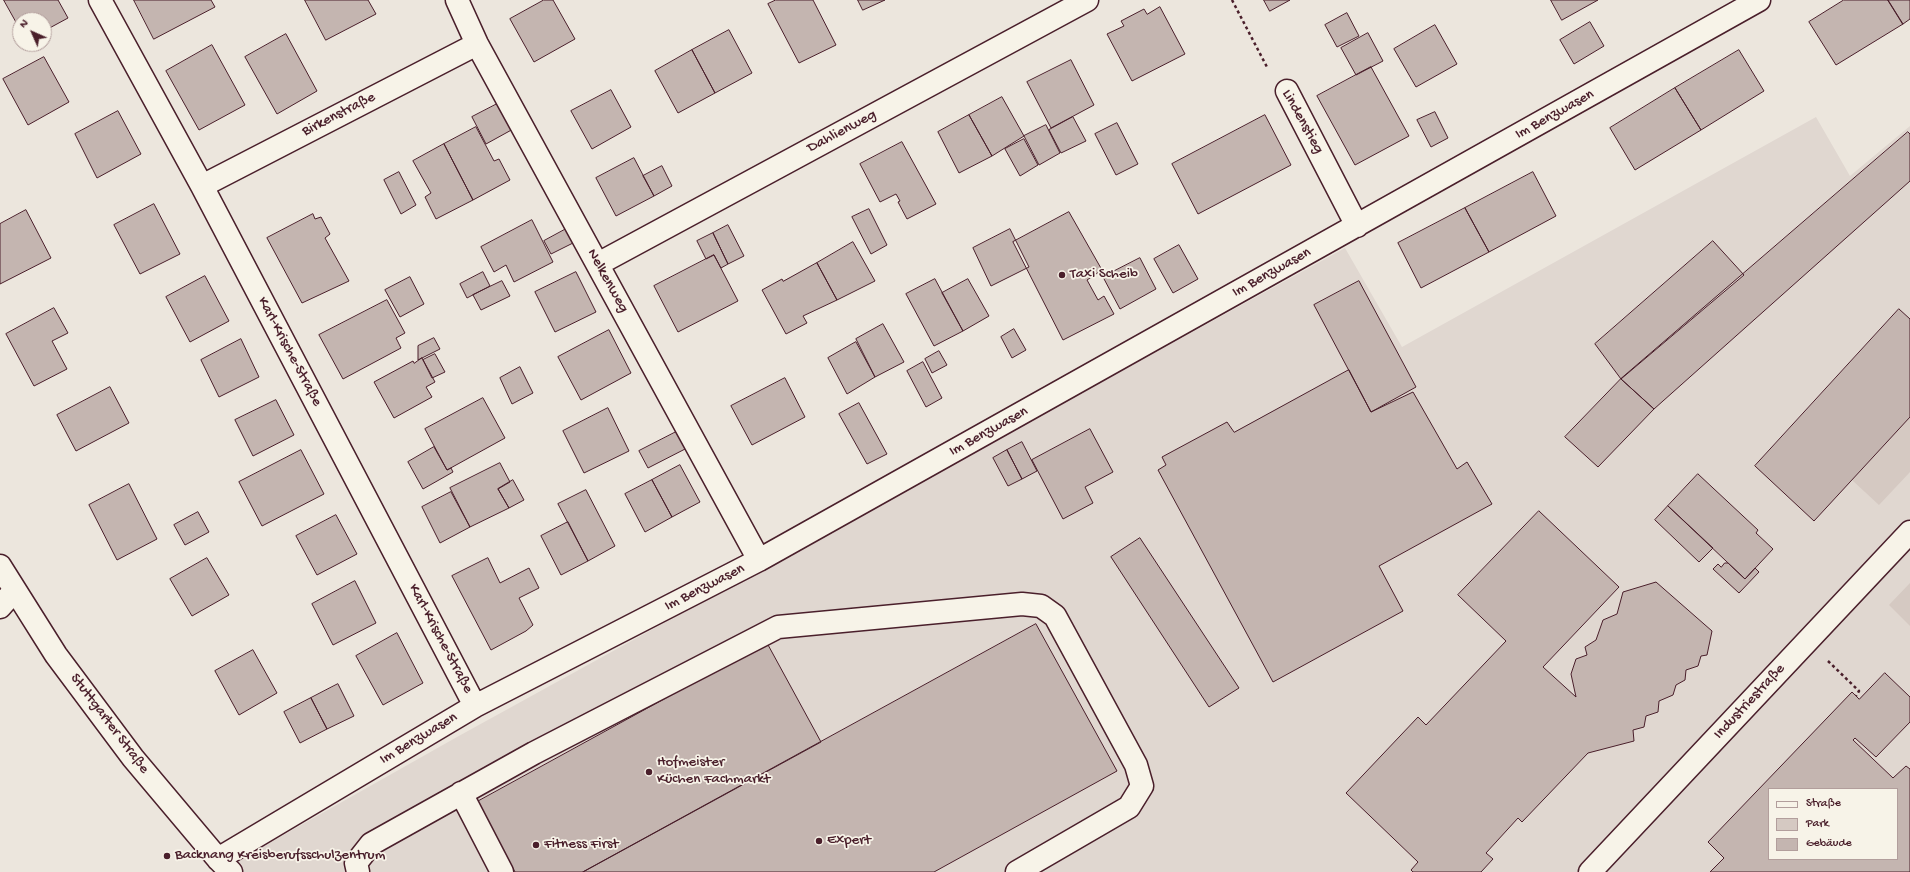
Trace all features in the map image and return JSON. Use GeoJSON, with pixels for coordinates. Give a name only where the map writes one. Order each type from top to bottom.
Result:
{"type":"FeatureCollection","features":[{"type":"Feature","properties":{"kind":"street","name":"Karl-Krische-Straße"},"geometry":{"type":"LineString","coordinates":[[100,0],[202,186],[475,706]]}},
{"type":"Feature","properties":{"kind":"street","name":"Nelkenweg"},"geometry":{"type":"LineString","coordinates":[[457,0],[477,44],[760,560]]}},
{"type":"Feature","properties":{"kind":"street","name":"Dahlienweg"},"geometry":{"type":"LineString","coordinates":[[598,264],[1086,0]]}},
{"type":"Feature","properties":{"kind":"street","name":"Im Benzwasen"},"geometry":{"type":"LineString","coordinates":[[224,866],[475,706],[760,560],[1759,0]]}},
{"type":"Feature","properties":{"kind":"street","name":"Birkenstraße"},"geometry":{"type":"LineString","coordinates":[[202,186],[477,44]]}},
{"type":"Feature","properties":{"kind":"street","name":"Lindenstieg"},"geometry":{"type":"LineString","coordinates":[[1287,91],[1357,226]]}},
{"type":"Feature","properties":{"kind":"street","name":"Industriestraße"},"geometry":{"type":"LineString","coordinates":[[1590,872],[1910,532]]}},
{"type":"Feature","properties":{"kind":"street","name":"Stuttgarter Straße"},"geometry":{"type":"LineString","coordinates":[[0,566],[56,655],[133,758],[224,866]]}},
{"type":"Feature","properties":{"kind":"street"},"geometry":{"type":"LineString","coordinates":[[0,607],[15,590]]}},
{"type":"Feature","properties":{"kind":"street"},"geometry":{"type":"LineString","coordinates":[[358,872],[356,863],[371,844],[534,753],[778,627],[1022,604],[1041,606],[1055,616],[1136,765],[1142,786],[1129,807],[1017,872]]}},
{"type":"Feature","properties":{"kind":"street"},"geometry":{"type":"LineString","coordinates":[[461,794],[502,872]]}},
{"type":"Feature","properties":{"kind":"path","name":"Lindenstieg"},"geometry":{"type":"LineString","coordinates":[[1232,0],[1269,70],[1287,91]]}},
{"type":"Feature","properties":{"kind":"path"},"geometry":{"type":"LineString","coordinates":[[1807,641],[1860,691],[1856,696]]}},
{"type":"Feature","properties":{"kind":"shaded area"},"geometry":{"type":"Polygon","coordinates":[[[1816,117],[1850,176],[1910,126],[1910,872],[218,872],[457,737],[1345,248],[1402,347],[1816,117]]]}},
{"type":"Feature","properties":{"kind":"green space"},"geometry":{"type":"Polygon","coordinates":[[[1910,417],[1910,472],[1879,505],[1852,480],[1910,417]]]}},
{"type":"Feature","properties":{"kind":"green space"},"geometry":{"type":"Polygon","coordinates":[[[1910,583],[1910,626],[1889,605],[1910,583]]]}},
{"type":"Feature","properties":{"kind":"building"},"geometry":{"type":"Polygon","coordinates":[[[4,0],[58,0],[68,18],[52,27],[52,12],[12,12],[12,14],[4,0]]]}},
{"type":"Feature","properties":{"kind":"building"},"geometry":{"type":"Polygon","coordinates":[[[134,0],[211,0],[215,7],[154,39],[134,0]]]}},
{"type":"Feature","properties":{"kind":"building"},"geometry":{"type":"Polygon","coordinates":[[[305,0],[368,0],[376,14],[326,40],[305,0]]]}},
{"type":"Feature","properties":{"kind":"building"},"geometry":{"type":"Polygon","coordinates":[[[544,0],[553,0],[575,39],[534,62],[510,19],[544,0]]]}},
{"type":"Feature","properties":{"kind":"building"},"geometry":{"type":"Polygon","coordinates":[[[776,0],[813,0],[836,45],[799,63],[768,4],[776,0]]]}},
{"type":"Feature","properties":{"kind":"building"},"geometry":{"type":"Polygon","coordinates":[[[858,0],[885,0],[863,10],[858,0]]]}},
{"type":"Feature","properties":{"kind":"building"},"geometry":{"type":"Polygon","coordinates":[[[1264,0],[1290,0],[1270,11],[1264,0]]]}},
{"type":"Feature","properties":{"kind":"building"},"geometry":{"type":"Polygon","coordinates":[[[1551,0],[1598,0],[1562,20],[1551,0]]]}},
{"type":"Feature","properties":{"kind":"building"},"geometry":{"type":"Polygon","coordinates":[[[1844,0],[1888,0],[1903,24],[1836,65],[1809,22],[1844,0]]]}},
{"type":"Feature","properties":{"kind":"building"},"geometry":{"type":"Polygon","coordinates":[[[1888,0],[1910,0],[1910,19],[1903,24],[1888,0]]]}},
{"type":"Feature","properties":{"kind":"building"},"geometry":{"type":"Polygon","coordinates":[[[1160,7],[1185,54],[1132,81],[1107,34],[1124,26],[1121,21],[1144,9],[1147,14],[1160,7]]]}},
{"type":"Feature","properties":{"kind":"building"},"geometry":{"type":"Polygon","coordinates":[[[1347,13],[1359,36],[1337,47],[1325,25],[1347,13]]]}},
{"type":"Feature","properties":{"kind":"building"},"geometry":{"type":"Polygon","coordinates":[[[1590,22],[1604,46],[1574,64],[1560,40],[1590,22]]]}},
{"type":"Feature","properties":{"kind":"building"},"geometry":{"type":"Polygon","coordinates":[[[1435,25],[1457,64],[1416,87],[1394,49],[1435,25]]]}},
{"type":"Feature","properties":{"kind":"building"},"geometry":{"type":"Polygon","coordinates":[[[729,30],[752,73],[715,93],[692,50],[729,30]]]}},
{"type":"Feature","properties":{"kind":"building"},"geometry":{"type":"Polygon","coordinates":[[[1368,33],[1383,61],[1356,75],[1341,48],[1368,33]]]}},
{"type":"Feature","properties":{"kind":"building"},"geometry":{"type":"Polygon","coordinates":[[[286,34],[317,91],[277,114],[245,57],[286,34]]]}},
{"type":"Feature","properties":{"kind":"building"},"geometry":{"type":"Polygon","coordinates":[[[212,45],[245,105],[199,130],[166,71],[212,45]]]}},
{"type":"Feature","properties":{"kind":"building"},"geometry":{"type":"Polygon","coordinates":[[[692,50],[715,93],[678,113],[655,71],[692,50]]]}},
{"type":"Feature","properties":{"kind":"building"},"geometry":{"type":"Polygon","coordinates":[[[1739,50],[1764,91],[1701,130],[1675,88],[1739,50]]]}},
{"type":"Feature","properties":{"kind":"building"},"geometry":{"type":"Polygon","coordinates":[[[44,57],[69,102],[28,125],[3,79],[44,57]]]}},
{"type":"Feature","properties":{"kind":"building"},"geometry":{"type":"Polygon","coordinates":[[[1071,60],[1094,105],[1051,128],[1027,82],[1071,60]]]}},
{"type":"Feature","properties":{"kind":"building"},"geometry":{"type":"Polygon","coordinates":[[[1371,67],[1409,136],[1355,165],[1317,96],[1371,67]]]}},
{"type":"Feature","properties":{"kind":"building"},"geometry":{"type":"Polygon","coordinates":[[[1675,88],[1701,130],[1635,170],[1610,128],[1675,88]]]}},
{"type":"Feature","properties":{"kind":"building"},"geometry":{"type":"Polygon","coordinates":[[[611,90],[631,127],[592,149],[571,111],[611,90]]]}},
{"type":"Feature","properties":{"kind":"building"},"geometry":{"type":"Polygon","coordinates":[[[1002,97],[1024,136],[992,156],[969,115],[1002,97]]]}},
{"type":"Feature","properties":{"kind":"building"},"geometry":{"type":"Polygon","coordinates":[[[501,102],[515,128],[486,144],[472,117],[501,102]]]}},
{"type":"Feature","properties":{"kind":"building"},"geometry":{"type":"Polygon","coordinates":[[[118,111],[141,154],[97,178],[75,134],[118,111]]]}},
{"type":"Feature","properties":{"kind":"building"},"geometry":{"type":"Polygon","coordinates":[[[1435,112],[1448,138],[1431,147],[1417,120],[1435,112]]]}},
{"type":"Feature","properties":{"kind":"building"},"geometry":{"type":"Polygon","coordinates":[[[969,115],[992,156],[959,173],[938,132],[969,115]]]}},
{"type":"Feature","properties":{"kind":"building"},"geometry":{"type":"Polygon","coordinates":[[[1265,115],[1291,165],[1198,214],[1172,164],[1265,115]]]}},
{"type":"Feature","properties":{"kind":"building"},"geometry":{"type":"Polygon","coordinates":[[[1073,117],[1086,141],[1061,153],[1049,130],[1073,117]]]}},
{"type":"Feature","properties":{"kind":"building"},"geometry":{"type":"Polygon","coordinates":[[[1117,123],[1138,164],[1116,175],[1095,134],[1117,123]]]}},
{"type":"Feature","properties":{"kind":"building"},"geometry":{"type":"Polygon","coordinates":[[[1046,125],[1060,153],[1039,165],[1024,136],[1046,125]]]}},
{"type":"Feature","properties":{"kind":"building"},"geometry":{"type":"Polygon","coordinates":[[[476,127],[494,161],[499,159],[510,180],[473,200],[444,144],[476,127]]]}},
{"type":"Feature","properties":{"kind":"building"},"geometry":{"type":"Polygon","coordinates":[[[1908,132],[1910,134],[1910,181],[1654,409],[1621,379],[1908,132]]]}},
{"type":"Feature","properties":{"kind":"building"},"geometry":{"type":"Polygon","coordinates":[[[1024,139],[1038,165],[1020,176],[1005,149],[1024,139]]]}},
{"type":"Feature","properties":{"kind":"building"},"geometry":{"type":"Polygon","coordinates":[[[902,142],[936,204],[907,219],[898,202],[900,201],[896,194],[880,202],[860,164],[902,142]]]}},
{"type":"Feature","properties":{"kind":"building"},"geometry":{"type":"Polygon","coordinates":[[[444,144],[473,200],[436,219],[425,197],[431,193],[413,161],[444,144]]]}},
{"type":"Feature","properties":{"kind":"building"},"geometry":{"type":"Polygon","coordinates":[[[634,158],[654,196],[616,216],[596,178],[634,158]]]}},
{"type":"Feature","properties":{"kind":"building"},"geometry":{"type":"Polygon","coordinates":[[[662,166],[672,186],[654,196],[643,176],[662,166]]]}},
{"type":"Feature","properties":{"kind":"building"},"geometry":{"type":"Polygon","coordinates":[[[399,172],[416,205],[401,214],[384,180],[399,172]]]}},
{"type":"Feature","properties":{"kind":"building"},"geometry":{"type":"Polygon","coordinates":[[[1533,172],[1556,216],[1489,252],[1465,208],[1533,172]]]}},
{"type":"Feature","properties":{"kind":"building"},"geometry":{"type":"Polygon","coordinates":[[[154,204],[180,254],[140,274],[114,225],[154,204]]]}},
{"type":"Feature","properties":{"kind":"building"},"geometry":{"type":"Polygon","coordinates":[[[1465,208],[1489,252],[1421,288],[1398,243],[1465,208]]]}},
{"type":"Feature","properties":{"kind":"building"},"geometry":{"type":"Polygon","coordinates":[[[869,209],[887,245],[871,254],[852,217],[869,209]]]}},
{"type":"Feature","properties":{"kind":"building"},"geometry":{"type":"Polygon","coordinates":[[[26,210],[51,258],[0,284],[0,224],[26,210]]]}},
{"type":"Feature","properties":{"kind":"building","name":"Taxi Scheib"},"geometry":{"type":"Polygon","coordinates":[[[1069,212],[1102,270],[1087,280],[1098,300],[1104,296],[1114,314],[1063,340],[1013,242],[1069,212]]]}},
{"type":"Feature","properties":{"kind":"building"},"geometry":{"type":"Polygon","coordinates":[[[313,214],[315,219],[321,217],[330,234],[325,238],[349,281],[302,303],[267,238],[313,214]]]}},
{"type":"Feature","properties":{"kind":"building"},"geometry":{"type":"Polygon","coordinates":[[[532,220],[553,262],[514,282],[506,265],[494,272],[481,247],[532,220]]]}},
{"type":"Feature","properties":{"kind":"building"},"geometry":{"type":"Polygon","coordinates":[[[728,225],[744,256],[728,264],[713,233],[728,225]]]}},
{"type":"Feature","properties":{"kind":"building"},"geometry":{"type":"Polygon","coordinates":[[[568,228],[575,242],[551,254],[544,241],[568,228]]]}},
{"type":"Feature","properties":{"kind":"building"},"geometry":{"type":"Polygon","coordinates":[[[1010,229],[1029,267],[991,286],[973,248],[1010,229]]]}},
{"type":"Feature","properties":{"kind":"building"},"geometry":{"type":"Polygon","coordinates":[[[713,233],[728,264],[721,268],[714,255],[706,259],[697,241],[713,233]]]}},
{"type":"Feature","properties":{"kind":"building"},"geometry":{"type":"Polygon","coordinates":[[[1713,241],[1744,275],[1621,379],[1595,344],[1713,241]]]}},
{"type":"Feature","properties":{"kind":"building"},"geometry":{"type":"Polygon","coordinates":[[[853,242],[875,281],[837,300],[817,263],[853,242]]]}},
{"type":"Feature","properties":{"kind":"building"},"geometry":{"type":"Polygon","coordinates":[[[1179,245],[1198,279],[1173,293],[1154,259],[1179,245]]]}},
{"type":"Feature","properties":{"kind":"building"},"geometry":{"type":"Polygon","coordinates":[[[714,255],[738,301],[678,332],[654,286],[714,255]]]}},
{"type":"Feature","properties":{"kind":"building"},"geometry":{"type":"Polygon","coordinates":[[[1140,258],[1156,289],[1120,309],[1103,277],[1140,258]]]}},
{"type":"Feature","properties":{"kind":"building"},"geometry":{"type":"Polygon","coordinates":[[[817,263],[837,300],[803,316],[807,323],[786,334],[762,290],[817,263]]]}},
{"type":"Feature","properties":{"kind":"building"},"geometry":{"type":"Polygon","coordinates":[[[483,272],[490,286],[467,298],[460,284],[483,272]]]}},
{"type":"Feature","properties":{"kind":"building"},"geometry":{"type":"Polygon","coordinates":[[[576,272],[596,312],[555,332],[535,292],[576,272]]]}},
{"type":"Feature","properties":{"kind":"building"},"geometry":{"type":"Polygon","coordinates":[[[205,276],[229,321],[190,342],[166,297],[205,276]]]}},
{"type":"Feature","properties":{"kind":"building"},"geometry":{"type":"Polygon","coordinates":[[[410,277],[424,304],[400,317],[385,290],[410,277]]]}},
{"type":"Feature","properties":{"kind":"building"},"geometry":{"type":"Polygon","coordinates":[[[935,279],[963,331],[934,346],[906,294],[935,279]]]}},
{"type":"Feature","properties":{"kind":"building"},"geometry":{"type":"Polygon","coordinates":[[[968,279],[989,316],[963,331],[942,293],[968,279]]]}},
{"type":"Feature","properties":{"kind":"building"},"geometry":{"type":"Polygon","coordinates":[[[502,281],[510,296],[481,310],[473,295],[502,281]]]}},
{"type":"Feature","properties":{"kind":"building"},"geometry":{"type":"Polygon","coordinates":[[[1359,281],[1416,387],[1371,412],[1314,305],[1359,281]]]}},
{"type":"Feature","properties":{"kind":"building"},"geometry":{"type":"Polygon","coordinates":[[[387,300],[405,333],[396,338],[401,348],[343,379],[319,335],[387,300]]]}},
{"type":"Feature","properties":{"kind":"building"},"geometry":{"type":"Polygon","coordinates":[[[54,308],[68,333],[52,341],[67,369],[34,386],[6,334],[54,308]]]}},
{"type":"Feature","properties":{"kind":"building"},"geometry":{"type":"Polygon","coordinates":[[[1899,309],[1910,319],[1910,417],[1814,521],[1755,466],[1899,309]]]}},
{"type":"Feature","properties":{"kind":"building"},"geometry":{"type":"Polygon","coordinates":[[[883,324],[904,362],[875,377],[856,339],[883,324]]]}},
{"type":"Feature","properties":{"kind":"building"},"geometry":{"type":"Polygon","coordinates":[[[1014,329],[1026,350],[1012,358],[1001,337],[1014,329]]]}},
{"type":"Feature","properties":{"kind":"building"},"geometry":{"type":"Polygon","coordinates":[[[609,330],[631,373],[581,400],[558,357],[609,330]]]}},
{"type":"Feature","properties":{"kind":"building"},"geometry":{"type":"Polygon","coordinates":[[[434,338],[440,349],[418,360],[418,346],[434,338]]]}},
{"type":"Feature","properties":{"kind":"building"},"geometry":{"type":"Polygon","coordinates":[[[241,339],[259,377],[219,397],[201,360],[241,339]]]}},
{"type":"Feature","properties":{"kind":"building"},"geometry":{"type":"Polygon","coordinates":[[[856,342],[875,377],[847,394],[828,358],[856,342]]]}},
{"type":"Feature","properties":{"kind":"building"},"geometry":{"type":"Polygon","coordinates":[[[939,351],[947,365],[932,373],[925,359],[939,351]]]}},
{"type":"Feature","properties":{"kind":"building"},"geometry":{"type":"Polygon","coordinates":[[[435,354],[445,372],[432,378],[423,360],[435,354]]]}},
{"type":"Feature","properties":{"kind":"building"},"geometry":{"type":"Polygon","coordinates":[[[422,358],[435,382],[426,387],[432,397],[394,418],[374,382],[413,361],[414,363],[422,358]]]}},
{"type":"Feature","properties":{"kind":"building"},"geometry":{"type":"Polygon","coordinates":[[[923,362],[942,398],[926,407],[907,371],[923,362]]]}},
{"type":"Feature","properties":{"kind":"building"},"geometry":{"type":"Polygon","coordinates":[[[520,367],[533,393],[512,404],[500,378],[520,367]]]}},
{"type":"Feature","properties":{"kind":"building"},"geometry":{"type":"Polygon","coordinates":[[[1349,370],[1371,412],[1413,392],[1457,469],[1467,462],[1492,504],[1379,566],[1403,611],[1273,682],[1158,470],[1166,465],[1162,457],[1227,422],[1234,432],[1349,370]]]}},
{"type":"Feature","properties":{"kind":"building"},"geometry":{"type":"Polygon","coordinates":[[[785,378],[805,417],[752,445],[731,406],[785,378]]]}},
{"type":"Feature","properties":{"kind":"building"},"geometry":{"type":"Polygon","coordinates":[[[1621,379],[1654,409],[1598,467],[1565,437],[1621,379]]]}},
{"type":"Feature","properties":{"kind":"building"},"geometry":{"type":"Polygon","coordinates":[[[110,387],[129,423],[76,451],[57,415],[110,387]]]}},
{"type":"Feature","properties":{"kind":"building"},"geometry":{"type":"Polygon","coordinates":[[[483,398],[505,438],[447,470],[425,429],[483,398]]]}},
{"type":"Feature","properties":{"kind":"building"},"geometry":{"type":"Polygon","coordinates":[[[276,400],[294,435],[253,456],[235,420],[276,400]]]}},
{"type":"Feature","properties":{"kind":"building"},"geometry":{"type":"Polygon","coordinates":[[[859,403],[887,454],[867,464],[839,414],[859,403]]]}},
{"type":"Feature","properties":{"kind":"building"},"geometry":{"type":"Polygon","coordinates":[[[608,408],[629,451],[584,473],[563,431],[608,408]]]}},
{"type":"Feature","properties":{"kind":"building"},"geometry":{"type":"Polygon","coordinates":[[[1090,429],[1113,472],[1085,487],[1093,503],[1063,519],[1032,460],[1090,429]]]}},
{"type":"Feature","properties":{"kind":"building"},"geometry":{"type":"Polygon","coordinates":[[[680,430],[689,447],[648,468],[639,451],[680,430]]]}},
{"type":"Feature","properties":{"kind":"building"},"geometry":{"type":"Polygon","coordinates":[[[1022,442],[1037,471],[1022,479],[1007,450],[1022,442]]]}},
{"type":"Feature","properties":{"kind":"building"},"geometry":{"type":"Polygon","coordinates":[[[434,447],[447,470],[451,468],[453,472],[423,489],[408,462],[434,447]]]}},
{"type":"Feature","properties":{"kind":"building"},"geometry":{"type":"Polygon","coordinates":[[[301,450],[324,494],[262,526],[239,482],[301,450]]]}},
{"type":"Feature","properties":{"kind":"building"},"geometry":{"type":"Polygon","coordinates":[[[1007,450],[1022,479],[1008,486],[993,458],[1007,450]]]}},
{"type":"Feature","properties":{"kind":"building"},"geometry":{"type":"Polygon","coordinates":[[[500,463],[510,482],[498,489],[509,508],[470,527],[450,488],[500,463]]]}},
{"type":"Feature","properties":{"kind":"building"},"geometry":{"type":"Polygon","coordinates":[[[680,465],[700,502],[672,517],[652,480],[680,465]]]}},
{"type":"Feature","properties":{"kind":"building"},"geometry":{"type":"Polygon","coordinates":[[[1698,474],[1758,530],[1756,533],[1773,549],[1745,579],[1668,506],[1698,474]]]}},
{"type":"Feature","properties":{"kind":"building"},"geometry":{"type":"Polygon","coordinates":[[[513,480],[524,500],[509,508],[498,489],[513,480]]]}},
{"type":"Feature","properties":{"kind":"building"},"geometry":{"type":"Polygon","coordinates":[[[652,480],[672,517],[645,532],[625,494],[652,480]]]}},
{"type":"Feature","properties":{"kind":"building"},"geometry":{"type":"Polygon","coordinates":[[[129,484],[157,539],[117,560],[89,505],[129,484]]]}},
{"type":"Feature","properties":{"kind":"building"},"geometry":{"type":"Polygon","coordinates":[[[586,490],[615,546],[588,561],[558,504],[586,490]]]}},
{"type":"Feature","properties":{"kind":"building"},"geometry":{"type":"Polygon","coordinates":[[[451,492],[470,527],[440,543],[422,507],[451,492]]]}},
{"type":"Feature","properties":{"kind":"building"},"geometry":{"type":"Polygon","coordinates":[[[1668,506],[1713,548],[1699,562],[1655,520],[1668,506]]]}},
{"type":"Feature","properties":{"kind":"building"},"geometry":{"type":"Polygon","coordinates":[[[1539,511],[1619,587],[1543,667],[1576,697],[1571,674],[1576,659],[1587,655],[1585,647],[1596,640],[1603,620],[1617,614],[1623,592],[1656,582],[1712,631],[1707,655],[1701,656],[1698,666],[1686,670],[1685,680],[1676,685],[1673,695],[1659,701],[1658,712],[1646,716],[1644,727],[1633,730],[1634,741],[1588,753],[1522,822],[1518,818],[1486,853],[1493,859],[1481,872],[1413,872],[1411,870],[1418,862],[1346,793],[1418,717],[1426,725],[1506,641],[1458,595],[1539,511]]]}},
{"type":"Feature","properties":{"kind":"building"},"geometry":{"type":"Polygon","coordinates":[[[198,512],[209,532],[185,545],[174,525],[198,512]]]}},
{"type":"Feature","properties":{"kind":"building"},"geometry":{"type":"Polygon","coordinates":[[[336,515],[357,554],[317,575],[296,536],[336,515]]]}},
{"type":"Feature","properties":{"kind":"building"},"geometry":{"type":"Polygon","coordinates":[[[568,522],[588,561],[561,575],[541,536],[568,522]]]}},
{"type":"Feature","properties":{"kind":"building"},"geometry":{"type":"Polygon","coordinates":[[[1140,538],[1239,688],[1209,707],[1111,557],[1140,538]]]}},
{"type":"Feature","properties":{"kind":"building"},"geometry":{"type":"Polygon","coordinates":[[[207,558],[229,595],[192,616],[170,579],[207,558]]]}},
{"type":"Feature","properties":{"kind":"building"},"geometry":{"type":"Polygon","coordinates":[[[488,558],[500,583],[529,568],[539,588],[519,598],[533,625],[526,631],[491,650],[452,576],[488,558]]]}},
{"type":"Feature","properties":{"kind":"building"},"geometry":{"type":"Polygon","coordinates":[[[1725,563],[1728,563],[1745,579],[1755,568],[1759,572],[1739,593],[1713,569],[1718,564],[1721,567],[1725,563]]]}},
{"type":"Feature","properties":{"kind":"building"},"geometry":{"type":"Polygon","coordinates":[[[355,581],[376,623],[333,645],[312,604],[355,581]]]}},
{"type":"Feature","properties":{"kind":"building"},"geometry":{"type":"Polygon","coordinates":[[[1036,624],[1117,771],[934,872],[583,872],[1036,624]]]}},
{"type":"Feature","properties":{"kind":"building"},"geometry":{"type":"Polygon","coordinates":[[[397,633],[423,683],[383,705],[356,656],[397,633]]]}},
{"type":"Feature","properties":{"kind":"building","name":"Hofmeister Küchen Fachmarkt"},"geometry":{"type":"Polygon","coordinates":[[[767,643],[821,742],[583,872],[515,872],[477,802],[767,643]]]}},
{"type":"Feature","properties":{"kind":"building"},"geometry":{"type":"Polygon","coordinates":[[[253,650],[277,693],[239,715],[215,671],[253,650]]]}},
{"type":"Feature","properties":{"kind":"building"},"geometry":{"type":"Polygon","coordinates":[[[1885,673],[1910,697],[1910,722],[1876,757],[1855,738],[1853,740],[1893,778],[1906,766],[1910,769],[1910,872],[1710,872],[1724,858],[1708,842],[1852,692],[1859,699],[1885,673]]]}},
{"type":"Feature","properties":{"kind":"building"},"geometry":{"type":"Polygon","coordinates":[[[338,684],[354,716],[327,729],[311,698],[338,684]]]}},
{"type":"Feature","properties":{"kind":"building"},"geometry":{"type":"Polygon","coordinates":[[[311,698],[327,729],[300,743],[284,712],[311,698]]]}},
{"type":"Feature","properties":{"kind":"place","name":"Taxi Scheib"},"geometry":{"type":"Point","coordinates":[1062,275]}},
{"type":"Feature","properties":{"kind":"place","name":"Hofmeister Küchen Fachmarkt"},"geometry":{"type":"Point","coordinates":[649,772]}},
{"type":"Feature","properties":{"kind":"place","name":"Expert"},"geometry":{"type":"Point","coordinates":[819,841]}},
{"type":"Feature","properties":{"kind":"place","name":"Fitness First"},"geometry":{"type":"Point","coordinates":[536,845]}},
{"type":"Feature","properties":{"kind":"place","name":"Backnang Kreisberufsschulzentrum"},"geometry":{"type":"Point","coordinates":[167,856]}}]}
